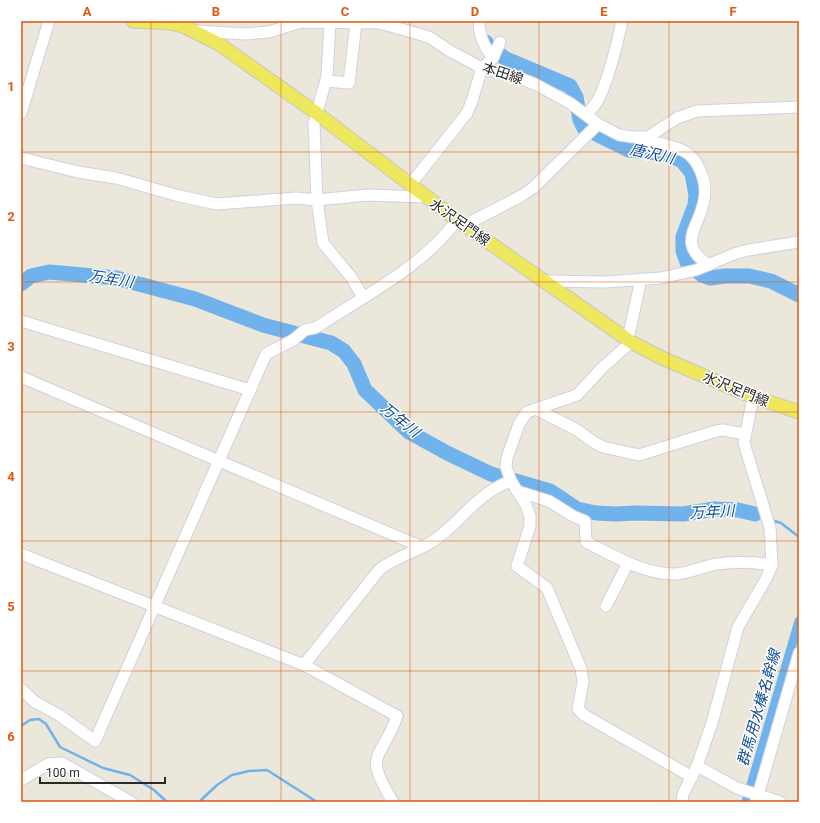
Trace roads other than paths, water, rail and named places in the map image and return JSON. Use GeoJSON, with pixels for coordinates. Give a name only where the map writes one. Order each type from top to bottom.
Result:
{"type":"FeatureCollection","features":[{"type":"Feature","properties":{"kind":"main road","name":"水沢足門線"},"geometry":{"type":"LineString","coordinates":[[133,21],[169,23],[196,31],[219,44],[315,112],[461,223],[629,340],[662,358],[753,397],[799,412]]}},
{"type":"Feature","properties":{"kind":"street"},"geometry":{"type":"LineString","coordinates":[[21,113],[49,21]]}},
{"type":"Feature","properties":{"kind":"street"},"geometry":{"type":"LineString","coordinates":[[181,21],[196,31]]}},
{"type":"Feature","properties":{"kind":"street"},"geometry":{"type":"LineString","coordinates":[[479,21],[480,34],[486,49],[493,58]]}},
{"type":"Feature","properties":{"kind":"street"},"geometry":{"type":"LineString","coordinates":[[585,114],[594,107],[599,98],[612,62],[622,21]]}},
{"type":"Feature","properties":{"kind":"street","name":"本田線"},"geometry":{"type":"LineString","coordinates":[[196,31],[221,34],[258,34],[301,22],[356,24],[379,22],[429,37],[450,52],[482,68],[518,77],[529,82],[570,103],[585,114],[593,128],[619,135],[641,138],[655,134],[677,118],[687,113],[799,107]]}},
{"type":"Feature","properties":{"kind":"street"},"geometry":{"type":"LineString","coordinates":[[330,22],[326,81],[315,112],[314,122],[317,200],[323,243],[351,277],[363,297]]}},
{"type":"Feature","properties":{"kind":"street"},"geometry":{"type":"LineString","coordinates":[[326,81],[349,83],[356,24]]}},
{"type":"Feature","properties":{"kind":"street"},"geometry":{"type":"LineString","coordinates":[[410,185],[467,113],[482,68],[493,58],[500,42]]}},
{"type":"Feature","properties":{"kind":"street"},"geometry":{"type":"LineString","coordinates":[[21,690],[39,704],[59,714],[95,742],[266,354],[293,340],[305,330],[320,325],[406,270],[461,223],[527,192],[593,128]]}},
{"type":"Feature","properties":{"kind":"street"},"geometry":{"type":"LineString","coordinates":[[641,138],[655,144],[676,147],[687,153],[697,163],[702,175],[704,200],[692,231],[691,240],[704,267]]}},
{"type":"Feature","properties":{"kind":"street"},"geometry":{"type":"LineString","coordinates":[[21,158],[78,172],[116,178],[179,196],[217,204],[296,198],[317,200],[367,195],[425,197]]}},
{"type":"Feature","properties":{"kind":"street"},"geometry":{"type":"LineString","coordinates":[[544,281],[606,282],[661,278],[704,267],[734,254],[748,250],[799,242]]}},
{"type":"Feature","properties":{"kind":"street"},"geometry":{"type":"LineString","coordinates":[[641,279],[629,340],[577,395],[527,412],[522,418],[515,432],[507,458],[506,467],[511,481],[528,511],[530,526],[517,566],[550,592],[556,612],[581,669],[583,682],[578,709],[584,715],[692,778]]}},
{"type":"Feature","properties":{"kind":"street"},"geometry":{"type":"LineString","coordinates":[[21,321],[250,390]]}},
{"type":"Feature","properties":{"kind":"street"},"geometry":{"type":"LineString","coordinates":[[21,378],[422,547]]}},
{"type":"Feature","properties":{"kind":"street"},"geometry":{"type":"LineString","coordinates":[[682,802],[683,794],[697,766],[712,723],[738,627],[766,579],[772,565],[769,525],[766,512],[746,455],[744,443],[753,397]]}},
{"type":"Feature","properties":{"kind":"street"},"geometry":{"type":"LineString","coordinates":[[536,409],[577,430],[595,444],[639,455],[716,431],[723,430],[745,434]]}},
{"type":"Feature","properties":{"kind":"street"},"geometry":{"type":"LineString","coordinates":[[304,665],[379,570],[394,560],[435,540],[489,491],[511,481]]}},
{"type":"Feature","properties":{"kind":"street"},"geometry":{"type":"LineString","coordinates":[[517,491],[549,501],[573,516],[585,521],[586,542],[628,563],[655,571],[672,574],[716,564],[747,563],[772,565]]}},
{"type":"Feature","properties":{"kind":"street"},"geometry":{"type":"LineString","coordinates":[[21,554],[304,665],[396,716],[377,754],[375,763],[378,773],[393,802]]}},
{"type":"Feature","properties":{"kind":"street"},"geometry":{"type":"LineString","coordinates":[[606,606],[628,563]]}},
{"type":"Feature","properties":{"kind":"street"},"geometry":{"type":"LineString","coordinates":[[758,797],[795,685],[799,653]]}},
{"type":"Feature","properties":{"kind":"street"},"geometry":{"type":"LineString","coordinates":[[21,780],[48,764],[62,763],[131,802]]}},
{"type":"Feature","properties":{"kind":"street"},"geometry":{"type":"LineString","coordinates":[[697,766],[758,797],[780,802]]}},
{"type":"Feature","properties":{"kind":"waterway","name":"唐沢川"},"geometry":{"type":"LineString","coordinates":[[486,42],[488,46],[506,59],[570,86],[576,97],[580,120],[584,128],[629,150],[668,154],[682,161],[692,173],[696,196],[695,205],[683,237],[683,251],[687,262],[702,275],[710,278],[725,276],[749,276],[771,281],[799,295]]}},
{"type":"Feature","properties":{"kind":"waterway","name":"万年川"},"geometry":{"type":"LineString","coordinates":[[21,284],[31,276],[49,272],[116,278],[195,299],[263,325],[331,343],[344,351],[354,364],[365,390],[409,432],[447,453],[491,474],[550,491],[577,509],[596,513],[616,514],[683,514],[715,509],[738,510],[755,514]]}},
{"type":"Feature","properties":{"kind":"waterway","name":"万年川"},"geometry":{"type":"LineString","coordinates":[[755,514],[762,517]]}},
{"type":"Feature","properties":{"kind":"waterway","name":"万年川"},"geometry":{"type":"LineString","coordinates":[[771,520],[781,523],[799,537]]}},
{"type":"Feature","properties":{"kind":"waterway","name":"群馬用水榛名幹線"},"geometry":{"type":"LineString","coordinates":[[746,802],[799,621]]}},
{"type":"Feature","properties":{"kind":"waterway"},"geometry":{"type":"LineString","coordinates":[[21,726],[30,720],[39,719],[46,724],[60,747],[103,768],[130,775],[154,790],[167,802]]}},
{"type":"Feature","properties":{"kind":"waterway"},"geometry":{"type":"LineString","coordinates":[[199,802],[217,785],[232,775],[249,771],[267,770],[317,802]]}}]}
